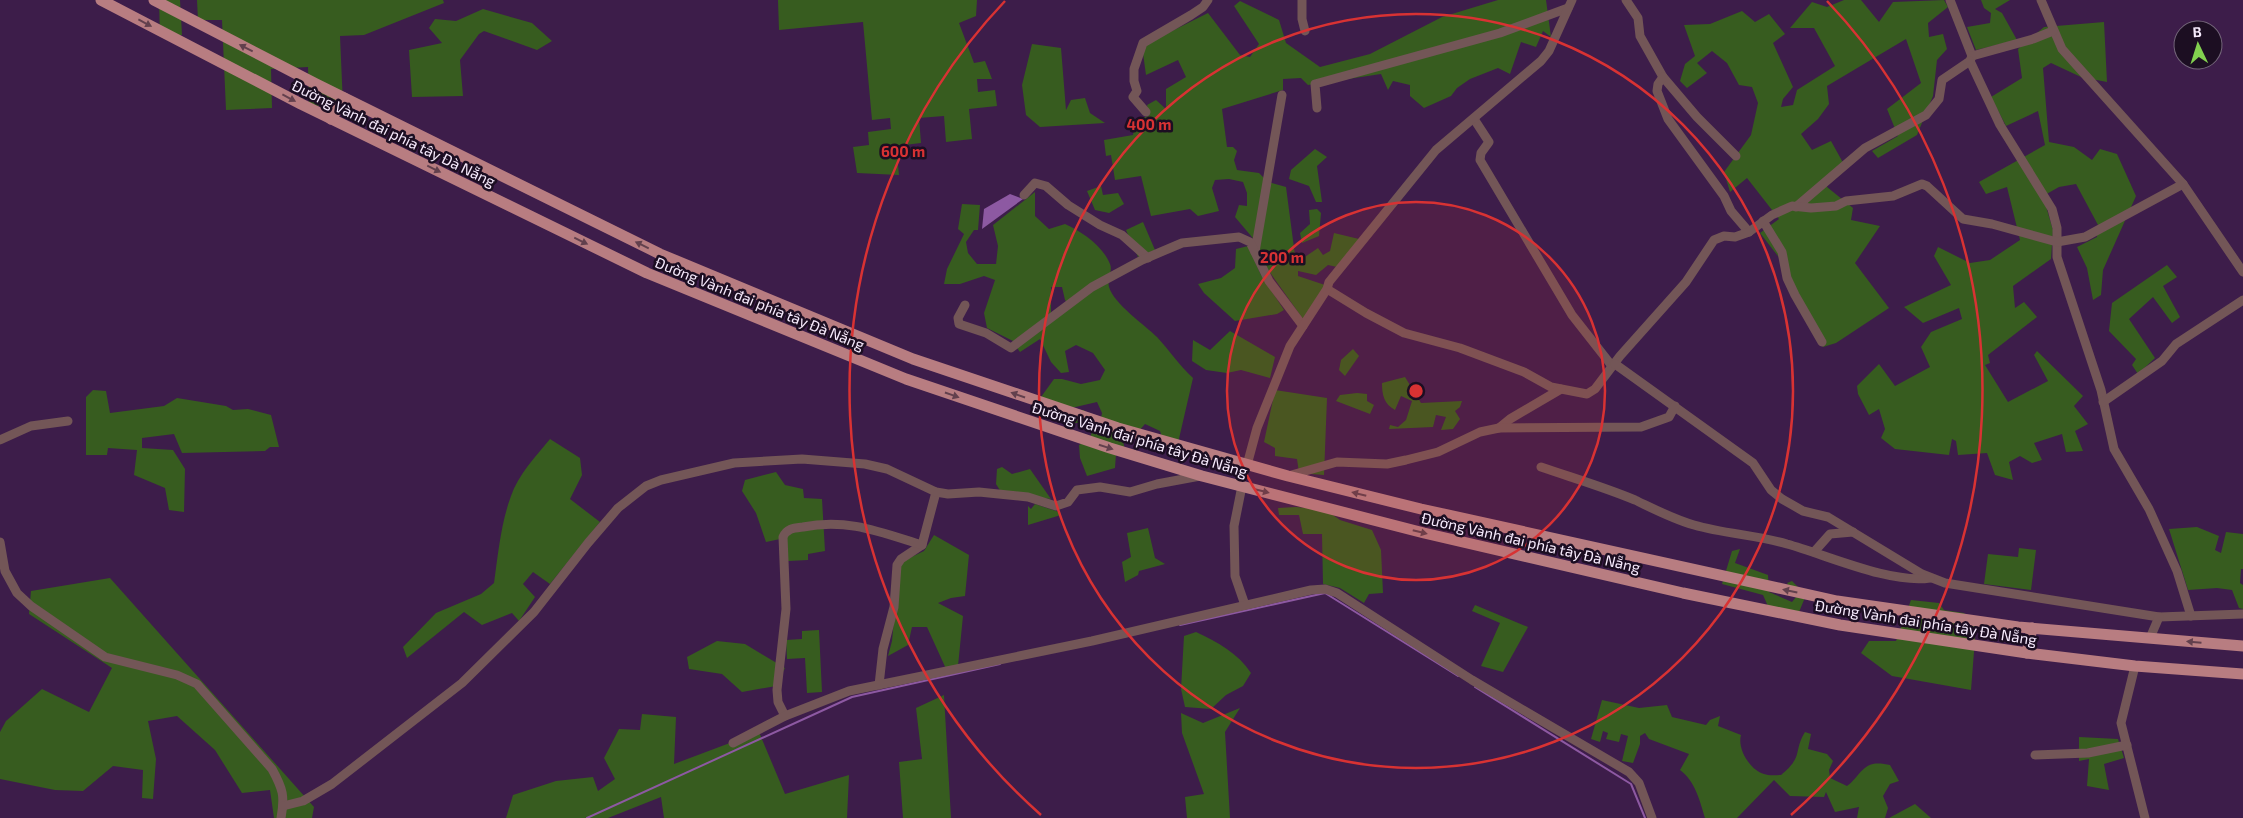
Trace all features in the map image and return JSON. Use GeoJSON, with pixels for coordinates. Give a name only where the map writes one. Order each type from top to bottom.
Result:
{"type":"FeatureCollection","features":[{"type":"Feature","properties":{"kind":"main road","name":"Đường Vành đai phía tây Đà Nẵng"},"geometry":{"type":"LineString","coordinates":[[101,0],[331,119],[647,273],[906,379],[1110,448],[1202,476],[1424,533],[1693,595],[1840,625],[2026,653],[2135,666],[2243,674]]}},
{"type":"Feature","properties":{"kind":"main road","name":"Đường Vành đai phía tây Đà Nẵng"},"geometry":{"type":"LineString","coordinates":[[154,0],[344,98],[660,254],[913,359],[1118,428],[1288,476],[1421,509],[1837,601],[2032,628],[2243,646]]}},
{"type":"Feature","properties":{"kind":"main road"},"geometry":{"type":"LineString","coordinates":[[331,119],[344,98]]}},
{"type":"Feature","properties":{"kind":"main road"},"geometry":{"type":"LineString","coordinates":[[1242,486],[1247,465]]}},
{"type":"Feature","properties":{"kind":"main road"},"geometry":{"type":"LineString","coordinates":[[2026,653],[2032,628]]}},
{"type":"Feature","properties":{"kind":"street"},"geometry":{"type":"LineString","coordinates":[[1146,112],[1133,98],[1137,91],[1134,81],[1134,68],[1143,43],[1191,15],[1203,7],[1208,0]]}},
{"type":"Feature","properties":{"kind":"street"},"geometry":{"type":"LineString","coordinates":[[1302,0],[1302,19],[1305,31]]}},
{"type":"Feature","properties":{"kind":"street"},"geometry":{"type":"LineString","coordinates":[[1626,0],[1638,18],[1640,36],[1663,78],[1697,117],[1736,156]]}},
{"type":"Feature","properties":{"kind":"street"},"geometry":{"type":"LineString","coordinates":[[1950,0],[1971,58],[2000,125],[2052,209],[2057,228],[2057,257],[2103,402],[2114,448],[2153,518],[2177,571],[2191,616]]}},
{"type":"Feature","properties":{"kind":"street"},"geometry":{"type":"LineString","coordinates":[[2041,0],[2062,49],[2184,184],[2243,272]]}},
{"type":"Feature","properties":{"kind":"street"},"geometry":{"type":"LineString","coordinates":[[1317,108],[1315,84],[1500,33],[1570,4]]}},
{"type":"Feature","properties":{"kind":"street"},"geometry":{"type":"LineString","coordinates":[[1247,465],[1256,428],[1290,346],[1327,289],[1329,282],[1436,150],[1474,119],[1549,51],[1570,4]]}},
{"type":"Feature","properties":{"kind":"street"},"geometry":{"type":"LineString","coordinates":[[1796,206],[1865,148],[1926,115],[1939,99],[1942,80],[1971,58],[2053,31]]}},
{"type":"Feature","properties":{"kind":"street"},"geometry":{"type":"LineString","coordinates":[[1663,78],[1658,84],[1657,91],[1668,119],[1715,183],[1730,211],[1749,232]]}},
{"type":"Feature","properties":{"kind":"street"},"geometry":{"type":"LineString","coordinates":[[1255,253],[1282,95]]}},
{"type":"Feature","properties":{"kind":"street"},"geometry":{"type":"LineString","coordinates":[[1474,119],[1489,142],[1481,153],[1480,160],[1572,315],[1614,365],[1675,406],[1753,463],[1771,490],[1782,499],[1803,511],[1828,517],[1922,574],[1945,583],[2159,617],[2243,614]]}},
{"type":"Feature","properties":{"kind":"street"},"geometry":{"type":"LineString","coordinates":[[1024,196],[1032,184],[1042,184],[1051,188],[1068,205],[1100,225],[1122,235],[1148,258]]}},
{"type":"Feature","properties":{"kind":"street"},"geometry":{"type":"LineString","coordinates":[[1327,289],[1404,333],[1460,348],[1524,372],[1551,386],[1587,394],[1595,389],[1620,356],[1686,282],[1714,240],[1724,236],[1735,237],[1749,232],[1772,215],[1792,206],[1811,208],[1836,206],[1846,201],[1892,196],[1922,184],[1927,186],[1963,220],[1992,224],[2057,242],[2085,237],[2184,184]]}},
{"type":"Feature","properties":{"kind":"street"},"geometry":{"type":"LineString","coordinates":[[1763,222],[1782,252],[1787,278],[1795,296],[1822,342]]}},
{"type":"Feature","properties":{"kind":"street"},"geometry":{"type":"LineString","coordinates":[[965,305],[958,318],[959,324],[986,333],[1011,348],[1092,287],[1148,258],[1182,243],[1239,237],[1250,242],[1268,280],[1303,326]]}},
{"type":"Feature","properties":{"kind":"street"},"geometry":{"type":"LineString","coordinates":[[2103,402],[2162,361],[2176,344],[2243,300]]}},
{"type":"Feature","properties":{"kind":"street"},"geometry":{"type":"LineString","coordinates":[[1499,428],[1510,419],[1561,389]]}},
{"type":"Feature","properties":{"kind":"street"},"geometry":{"type":"LineString","coordinates":[[1288,476],[1337,462],[1387,464],[1406,460],[1438,452],[1480,432],[1499,428],[1641,427],[1669,417],[1675,406]]}},
{"type":"Feature","properties":{"kind":"street"},"geometry":{"type":"LineString","coordinates":[[0,440],[31,426],[68,421]]}},
{"type":"Feature","properties":{"kind":"street"},"geometry":{"type":"LineString","coordinates":[[283,806],[303,801],[332,784],[462,683],[534,612],[588,542],[618,508],[646,486],[661,480],[734,463],[802,459],[865,464],[887,468],[936,492],[948,494],[980,492],[1028,497],[1056,506],[1068,502],[1077,490],[1100,487],[1130,492],[1157,484],[1202,476]]}},
{"type":"Feature","properties":{"kind":"street"},"geometry":{"type":"LineString","coordinates":[[1541,467],[1624,496],[1693,525],[1730,534],[1761,537],[1814,552],[1851,566],[1890,575],[1918,580],[1932,578]]}},
{"type":"Feature","properties":{"kind":"street"},"geometry":{"type":"LineString","coordinates":[[1242,486],[1234,526],[1235,576],[1245,605]]}},
{"type":"Feature","properties":{"kind":"street"},"geometry":{"type":"LineString","coordinates":[[879,685],[883,650],[894,608],[896,565],[901,559],[922,546],[936,492]]}},
{"type":"Feature","properties":{"kind":"street"},"geometry":{"type":"LineString","coordinates":[[1828,517],[1830,534]]}},
{"type":"Feature","properties":{"kind":"street"},"geometry":{"type":"LineString","coordinates":[[785,716],[778,702],[777,690],[785,620],[783,537],[786,532],[790,529],[814,525],[848,524],[922,546]]}},
{"type":"Feature","properties":{"kind":"street"},"geometry":{"type":"LineString","coordinates":[[1814,552],[1830,534],[1853,532]]}},
{"type":"Feature","properties":{"kind":"street"},"geometry":{"type":"LineString","coordinates":[[0,542],[5,571],[17,592],[31,606],[105,657],[177,675],[197,684],[272,769],[281,784],[284,798],[281,818]]}},
{"type":"Feature","properties":{"kind":"street"},"geometry":{"type":"LineString","coordinates":[[733,743],[785,716],[842,693],[1092,641],[1310,590],[1325,589],[1337,593],[1472,680],[1629,772],[1639,783],[1652,818]]}},
{"type":"Feature","properties":{"kind":"street"},"geometry":{"type":"LineString","coordinates":[[2150,638],[2159,617]]}},
{"type":"Feature","properties":{"kind":"street"},"geometry":{"type":"LineString","coordinates":[[2135,666],[2121,723],[2145,818]]}},
{"type":"Feature","properties":{"kind":"street"},"geometry":{"type":"LineString","coordinates":[[2035,755],[2088,753],[2127,746]]}},
{"type":"Feature","properties":{"kind":"green space"},"geometry":{"type":"Polygon","coordinates":[[[159,0],[180,0],[182,35],[160,36],[159,0]]]}},
{"type":"Feature","properties":{"kind":"green space"},"geometry":{"type":"Polygon","coordinates":[[[197,0],[443,0],[444,3],[364,35],[340,36],[343,105],[309,106],[308,67],[271,69],[272,108],[226,110],[222,20],[198,20],[197,0]]]}},
{"type":"Feature","properties":{"kind":"green space"},"geometry":{"type":"Polygon","coordinates":[[[778,0],[977,0],[976,16],[959,23],[974,63],[985,61],[992,79],[977,79],[978,92],[995,90],[997,106],[969,109],[972,139],[946,142],[944,116],[919,118],[921,143],[896,146],[899,175],[857,173],[853,147],[869,145],[868,132],[891,129],[890,118],[872,120],[863,22],[779,30],[778,0]]]}},
{"type":"Feature","properties":{"kind":"green space"},"geometry":{"type":"Polygon","coordinates":[[[1498,0],[1546,0],[1551,37],[1543,31],[1536,47],[1521,42],[1510,74],[1498,68],[1470,79],[1457,88],[1451,96],[1424,108],[1410,96],[1410,85],[1393,81],[1388,90],[1381,74],[1308,85],[1301,78],[1283,79],[1283,90],[1222,109],[1227,147],[1233,147],[1237,151],[1234,160],[1237,170],[1259,173],[1268,182],[1286,187],[1296,263],[1318,248],[1323,255],[1330,251],[1334,233],[1359,239],[1337,267],[1328,265],[1316,275],[1298,271],[1298,276],[1325,285],[1303,319],[1266,267],[1257,243],[1235,217],[1239,205],[1247,206],[1247,193],[1243,182],[1229,179],[1215,180],[1212,188],[1219,211],[1198,216],[1190,209],[1151,216],[1141,176],[1115,180],[1111,155],[1106,156],[1104,140],[1133,135],[1135,120],[1149,116],[1147,105],[1156,100],[1166,109],[1166,89],[1186,77],[1178,60],[1146,75],[1142,46],[1208,13],[1240,55],[1250,57],[1259,44],[1234,6],[1240,1],[1279,20],[1286,43],[1320,67],[1370,54],[1442,17],[1498,0]]]}},
{"type":"Feature","properties":{"kind":"green space"},"geometry":{"type":"Polygon","coordinates":[[[1844,0],[1861,0],[1879,22],[1893,2],[1944,0],[1948,7],[1928,23],[1929,37],[1943,34],[1947,49],[1937,60],[1933,96],[1917,135],[1878,158],[1872,151],[1898,136],[1887,109],[1921,83],[1906,39],[1827,86],[1829,104],[1818,119],[1801,134],[1812,150],[1831,141],[1846,168],[1827,183],[1827,187],[1853,208],[1851,220],[1880,226],[1855,263],[1889,308],[1836,343],[1823,347],[1787,286],[1781,260],[1760,233],[1779,219],[1747,178],[1730,192],[1724,172],[1751,135],[1758,103],[1752,87],[1739,85],[1727,63],[1712,51],[1697,63],[1707,73],[1687,88],[1680,81],[1685,64],[1695,56],[1684,25],[1710,24],[1742,11],[1755,22],[1769,14],[1785,34],[1773,43],[1793,87],[1783,99],[1781,107],[1793,105],[1797,90],[1835,66],[1814,28],[1790,28],[1812,2],[1827,7],[1844,0]]]}},
{"type":"Feature","properties":{"kind":"green space"},"geometry":{"type":"Polygon","coordinates":[[[1981,0],[2010,0],[1995,9],[2002,13],[2017,40],[1976,50],[1967,27],[1990,23],[1991,13],[1984,8],[1981,0]]]}},
{"type":"Feature","properties":{"kind":"green space"},"geometry":{"type":"Polygon","coordinates":[[[483,9],[532,23],[552,41],[537,50],[484,31],[479,34],[460,60],[463,96],[412,97],[409,50],[442,43],[429,28],[435,19],[456,21],[483,9]]]}},
{"type":"Feature","properties":{"kind":"green space"},"geometry":{"type":"Polygon","coordinates":[[[2104,22],[2107,82],[2081,77],[2051,63],[2043,68],[2049,142],[2074,147],[2092,160],[2100,149],[2117,154],[2136,196],[2103,270],[2101,295],[2093,300],[2087,268],[2077,247],[2097,237],[2098,225],[2076,184],[2059,187],[2043,196],[2053,230],[2051,259],[2013,286],[2015,308],[2024,302],[2037,317],[1988,355],[1990,363],[1985,365],[2008,402],[2048,381],[2034,355],[2037,351],[2083,396],[2074,406],[2088,424],[2075,431],[2083,451],[2066,452],[2062,434],[2034,443],[2042,460],[2032,463],[2020,456],[2009,462],[2013,480],[1995,475],[1987,453],[1958,455],[1956,441],[1952,439],[1949,455],[1895,449],[1881,438],[1885,429],[1879,409],[1869,415],[1858,394],[1857,386],[1879,364],[1895,386],[1930,367],[1921,347],[1931,332],[1962,319],[1959,308],[1923,323],[1904,307],[1951,285],[1934,256],[1938,247],[1970,263],[1990,260],[2020,240],[2007,187],[1986,194],[1979,182],[2045,145],[2038,111],[2006,126],[1991,97],[2022,78],[2018,49],[2044,27],[2104,22]]]}},
{"type":"Feature","properties":{"kind":"green space"},"geometry":{"type":"Polygon","coordinates":[[[1032,44],[1061,48],[1066,110],[1071,100],[1085,98],[1090,113],[1105,123],[1040,127],[1026,115],[1022,85],[1032,44]]]}},
{"type":"Feature","properties":{"kind":"green space"},"geometry":{"type":"Polygon","coordinates":[[[1315,149],[1327,157],[1317,166],[1322,202],[1316,202],[1309,186],[1289,179],[1291,170],[1315,149]]]}},
{"type":"Feature","properties":{"kind":"green space"},"geometry":{"type":"Polygon","coordinates":[[[1101,186],[1103,195],[1118,193],[1124,204],[1109,213],[1095,210],[1087,191],[1101,186]]]}},
{"type":"Feature","properties":{"kind":"green space"},"geometry":{"type":"Polygon","coordinates":[[[1035,192],[1035,216],[1049,229],[1065,224],[1097,245],[1110,264],[1109,287],[1112,294],[1123,307],[1157,337],[1193,378],[1178,443],[1163,440],[1160,431],[1145,424],[1131,440],[1123,441],[1126,455],[1116,454],[1115,468],[1087,476],[1080,458],[1079,445],[1090,439],[1092,431],[1084,423],[1073,423],[1073,413],[1084,410],[1094,425],[1100,424],[1102,413],[1097,402],[1054,412],[1041,397],[1054,379],[1081,384],[1100,380],[1105,370],[1093,353],[1076,345],[1065,351],[1069,372],[1061,373],[1051,362],[1040,339],[1020,352],[1017,348],[1071,307],[1065,300],[1062,287],[1051,287],[1051,313],[1015,342],[987,328],[984,313],[995,280],[984,276],[960,284],[944,284],[947,269],[964,234],[958,229],[962,204],[980,205],[978,230],[974,230],[966,242],[968,253],[977,264],[996,264],[998,246],[993,225],[1035,192]]]}},
{"type":"Feature","properties":{"kind":"green space"},"geometry":{"type":"Polygon","coordinates":[[[1317,209],[1321,213],[1319,236],[1302,243],[1300,233],[1310,224],[1309,210],[1317,209]]]}},
{"type":"Feature","properties":{"kind":"green space"},"geometry":{"type":"Polygon","coordinates":[[[1143,222],[1155,250],[1138,257],[1126,230],[1143,222]]]}},
{"type":"Feature","properties":{"kind":"green space"},"geometry":{"type":"Polygon","coordinates":[[[1248,246],[1261,275],[1284,310],[1277,314],[1235,321],[1204,293],[1198,284],[1221,278],[1235,268],[1236,249],[1248,246]]]}},
{"type":"Feature","properties":{"kind":"green space"},"geometry":{"type":"Polygon","coordinates":[[[2167,265],[2177,277],[2163,286],[2180,317],[2172,323],[2153,297],[2129,319],[2155,358],[2138,374],[2132,365],[2136,359],[2109,331],[2112,303],[2167,265]]]}},
{"type":"Feature","properties":{"kind":"green space"},"geometry":{"type":"Polygon","coordinates":[[[1230,331],[1275,357],[1270,378],[1241,370],[1227,373],[1206,370],[1192,361],[1193,340],[1210,350],[1230,331]]]}},
{"type":"Feature","properties":{"kind":"green space"},"geometry":{"type":"Polygon","coordinates":[[[1353,349],[1359,356],[1345,376],[1339,370],[1341,360],[1353,349]]]}},
{"type":"Feature","properties":{"kind":"green space"},"geometry":{"type":"Polygon","coordinates":[[[1405,377],[1421,403],[1462,401],[1460,407],[1455,411],[1460,419],[1453,429],[1441,430],[1446,417],[1436,415],[1433,427],[1389,429],[1390,425],[1398,427],[1406,420],[1412,401],[1401,396],[1395,410],[1384,399],[1382,383],[1405,377]]]}},
{"type":"Feature","properties":{"kind":"green space"},"geometry":{"type":"Polygon","coordinates":[[[93,390],[106,391],[110,413],[164,406],[177,398],[226,406],[233,410],[248,409],[271,415],[279,447],[270,447],[265,451],[182,453],[174,434],[142,438],[142,448],[173,450],[185,469],[184,512],[169,510],[165,488],[134,475],[137,450],[108,448],[107,455],[86,455],[86,397],[93,390]]]}},
{"type":"Feature","properties":{"kind":"green space"},"geometry":{"type":"Polygon","coordinates":[[[1275,390],[1327,398],[1324,475],[1299,473],[1297,459],[1275,456],[1275,448],[1264,442],[1275,390]]]}},
{"type":"Feature","properties":{"kind":"green space"},"geometry":{"type":"Polygon","coordinates":[[[1367,394],[1367,401],[1374,405],[1370,414],[1336,401],[1340,395],[1367,394]]]}},
{"type":"Feature","properties":{"kind":"green space"},"geometry":{"type":"Polygon","coordinates":[[[550,439],[580,458],[582,475],[570,499],[600,522],[550,584],[533,572],[523,584],[535,597],[519,621],[512,613],[482,625],[464,612],[407,658],[403,647],[436,613],[481,594],[494,583],[502,528],[514,488],[533,459],[550,439]]]}},
{"type":"Feature","properties":{"kind":"green space"},"geometry":{"type":"Polygon","coordinates":[[[1002,467],[1012,474],[1030,469],[1051,499],[1001,492],[996,484],[997,469],[1002,467]]]}},
{"type":"Feature","properties":{"kind":"green space"},"geometry":{"type":"Polygon","coordinates":[[[776,472],[785,485],[803,489],[804,498],[822,499],[825,551],[808,554],[808,560],[788,561],[785,538],[766,542],[756,513],[742,491],[745,480],[776,472]]]}},
{"type":"Feature","properties":{"kind":"green space"},"geometry":{"type":"Polygon","coordinates":[[[1035,504],[1059,512],[1061,515],[1028,525],[1028,506],[1031,509],[1035,504]]]}},
{"type":"Feature","properties":{"kind":"green space"},"geometry":{"type":"Polygon","coordinates":[[[1296,507],[1326,510],[1340,520],[1372,530],[1381,550],[1383,593],[1369,594],[1364,603],[1340,588],[1323,584],[1322,534],[1303,534],[1299,515],[1279,515],[1278,508],[1296,507]]]}},
{"type":"Feature","properties":{"kind":"green space"},"geometry":{"type":"Polygon","coordinates":[[[2197,527],[2219,536],[2215,550],[2221,553],[2226,532],[2243,534],[2243,569],[2241,569],[2240,583],[2243,585],[2243,609],[2239,608],[2232,590],[2217,588],[2188,590],[2169,529],[2197,527]]]}},
{"type":"Feature","properties":{"kind":"green space"},"geometry":{"type":"Polygon","coordinates":[[[1148,528],[1155,558],[1165,564],[1139,571],[1138,575],[1125,582],[1122,562],[1131,557],[1127,533],[1148,528]]]}},
{"type":"Feature","properties":{"kind":"green space"},"geometry":{"type":"Polygon","coordinates":[[[934,535],[969,555],[965,596],[951,598],[938,603],[963,616],[958,666],[947,671],[927,627],[912,627],[908,645],[888,656],[892,641],[899,563],[924,551],[934,535]]]}},
{"type":"Feature","properties":{"kind":"green space"},"geometry":{"type":"Polygon","coordinates":[[[2019,548],[2036,550],[2031,590],[1984,584],[1988,554],[2018,557],[2019,548]]]}},
{"type":"Feature","properties":{"kind":"green space"},"geometry":{"type":"Polygon","coordinates":[[[1740,549],[1735,563],[1768,575],[1769,592],[1792,602],[1796,597],[1787,583],[1792,581],[1806,595],[1797,617],[1771,613],[1763,595],[1722,584],[1732,551],[1740,549]]]}},
{"type":"Feature","properties":{"kind":"green space"},"geometry":{"type":"Polygon","coordinates":[[[110,578],[314,807],[312,818],[274,818],[270,790],[242,793],[215,750],[177,716],[148,721],[156,759],[153,799],[142,798],[143,770],[113,766],[83,791],[55,790],[0,779],[0,732],[6,721],[42,689],[89,712],[112,668],[29,614],[31,591],[110,578]]]}},
{"type":"Feature","properties":{"kind":"green space"},"geometry":{"type":"Polygon","coordinates":[[[1911,600],[1939,603],[1944,610],[1964,613],[1976,626],[1971,690],[1892,676],[1861,653],[1869,641],[1896,641],[1911,600]]]}},
{"type":"Feature","properties":{"kind":"green space"},"geometry":{"type":"Polygon","coordinates":[[[1475,605],[1528,627],[1503,672],[1481,666],[1500,623],[1472,611],[1475,605]]]}},
{"type":"Feature","properties":{"kind":"green space"},"geometry":{"type":"Polygon","coordinates":[[[819,630],[822,692],[807,693],[805,658],[787,659],[786,640],[802,639],[802,631],[819,630]]]}},
{"type":"Feature","properties":{"kind":"green space"},"geometry":{"type":"Polygon","coordinates":[[[1196,632],[1233,654],[1251,673],[1243,686],[1226,695],[1211,709],[1185,707],[1181,689],[1184,636],[1196,632]]]}},
{"type":"Feature","properties":{"kind":"green space"},"geometry":{"type":"Polygon","coordinates":[[[717,641],[745,644],[785,668],[776,686],[742,692],[722,674],[689,669],[687,657],[717,641]]]}},
{"type":"Feature","properties":{"kind":"green space"},"geometry":{"type":"Polygon","coordinates":[[[944,695],[951,818],[903,818],[899,762],[922,759],[916,708],[944,695]]]}},
{"type":"Feature","properties":{"kind":"green space"},"geometry":{"type":"Polygon","coordinates":[[[1602,700],[1639,708],[1667,705],[1672,717],[1706,725],[1710,720],[1720,716],[1718,726],[1741,735],[1741,746],[1746,758],[1754,768],[1766,775],[1781,775],[1788,769],[1796,758],[1799,744],[1805,732],[1811,734],[1808,749],[1827,754],[1833,761],[1829,770],[1830,778],[1847,786],[1866,767],[1879,764],[1890,765],[1899,781],[1890,784],[1883,796],[1888,808],[1885,818],[1857,818],[1859,807],[1835,812],[1826,792],[1824,797],[1790,796],[1774,780],[1737,818],[1705,818],[1699,798],[1690,780],[1680,770],[1689,754],[1649,739],[1645,733],[1640,736],[1640,744],[1633,763],[1622,761],[1628,736],[1621,734],[1619,742],[1606,739],[1608,733],[1603,731],[1600,742],[1591,739],[1602,700]]]}},
{"type":"Feature","properties":{"kind":"green space"},"geometry":{"type":"Polygon","coordinates":[[[1240,708],[1225,732],[1230,818],[1187,818],[1185,797],[1204,794],[1182,733],[1181,713],[1203,723],[1240,708]]]}},
{"type":"Feature","properties":{"kind":"green space"},"geometry":{"type":"Polygon","coordinates":[[[642,714],[676,717],[674,764],[759,732],[785,794],[849,775],[847,818],[664,818],[661,797],[608,818],[506,818],[513,795],[556,781],[593,777],[598,791],[615,779],[604,758],[619,729],[640,730],[642,714]]]}},
{"type":"Feature","properties":{"kind":"green space"},"geometry":{"type":"Polygon","coordinates":[[[2079,737],[2118,739],[2124,758],[2104,764],[2109,790],[2087,786],[2089,759],[2079,761],[2079,737]]]}},
{"type":"Feature","properties":{"kind":"green space"},"geometry":{"type":"Polygon","coordinates":[[[1915,804],[1931,818],[1889,818],[1915,804]]]}},
{"type":"Feature","properties":{"kind":"shaded area"},"geometry":{"type":"Polygon","coordinates":[[[1010,194],[1023,199],[982,229],[984,209],[1010,194]]]}},
{"type":"Feature","properties":{"kind":"waterway"},"geometry":{"type":"LineString","coordinates":[[1180,625],[1325,593],[1458,676]]}},
{"type":"Feature","properties":{"kind":"waterway"},"geometry":{"type":"LineString","coordinates":[[587,818],[852,697],[1000,664]]}},
{"type":"Feature","properties":{"kind":"waterway"},"geometry":{"type":"LineString","coordinates":[[1475,687],[1631,784],[1645,818]]}}]}
